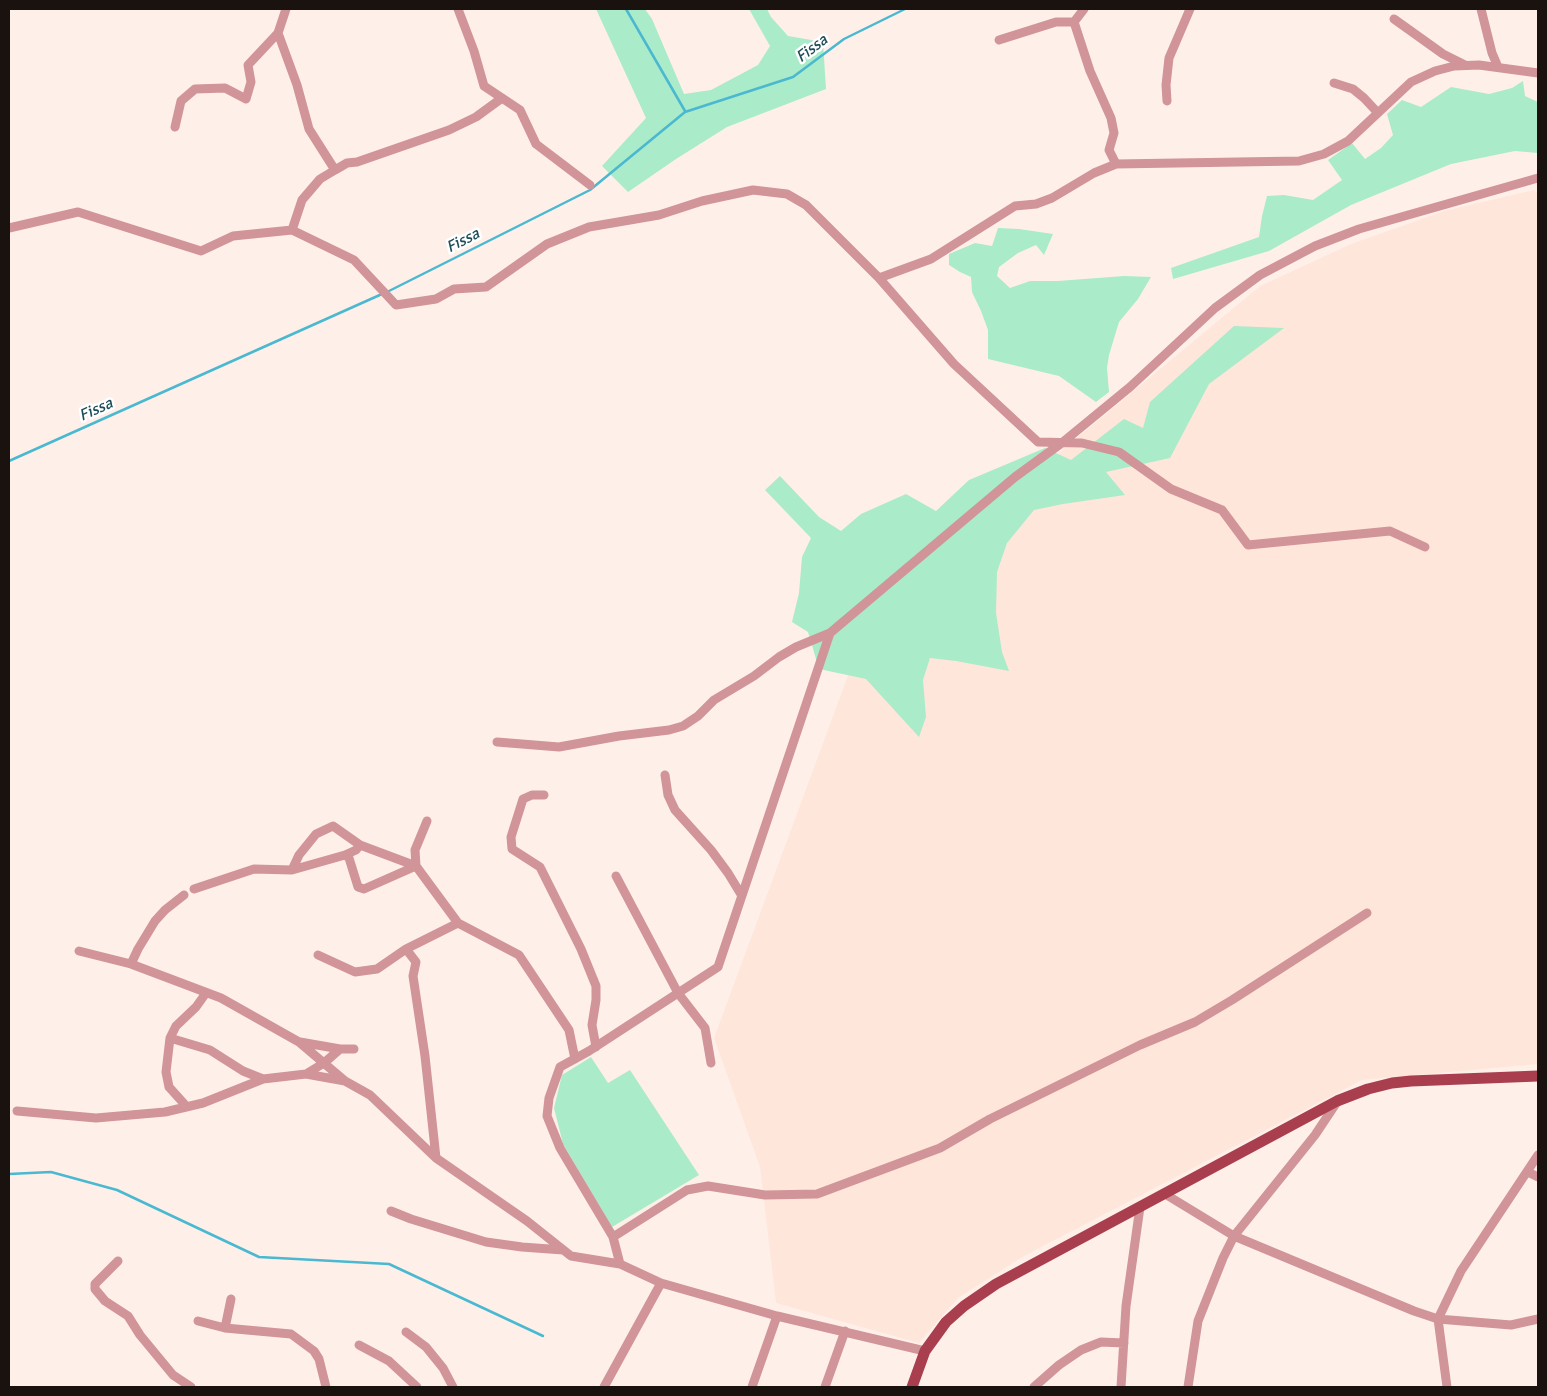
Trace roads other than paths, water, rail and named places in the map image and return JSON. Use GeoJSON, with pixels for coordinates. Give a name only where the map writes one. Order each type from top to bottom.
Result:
{"type":"FeatureCollection","features":[{"type":"Feature","properties":{"kind":"main road"},"geometry":{"type":"LineString","coordinates":[[912,1387],[925,1351],[946,1322],[964,1306],[996,1284],[1338,1101],[1368,1089],[1392,1083],[1538,1076]]}},
{"type":"Feature","properties":{"kind":"street"},"geometry":{"type":"LineString","coordinates":[[174,127],[182,100],[194,89],[225,88],[246,99],[251,82],[248,65],[278,33],[286,9]]}},
{"type":"Feature","properties":{"kind":"street"},"geometry":{"type":"LineString","coordinates":[[458,9],[474,51],[484,86],[520,110],[536,144],[590,185]]}},
{"type":"Feature","properties":{"kind":"street"},"geometry":{"type":"LineString","coordinates":[[1074,22],[1084,9]]}},
{"type":"Feature","properties":{"kind":"street"},"geometry":{"type":"LineString","coordinates":[[1166,101],[1169,58],[1190,9]]}},
{"type":"Feature","properties":{"kind":"street"},"geometry":{"type":"LineString","coordinates":[[1481,9],[1492,53],[1498,67]]}},
{"type":"Feature","properties":{"kind":"street"},"geometry":{"type":"LineString","coordinates":[[1394,19],[1443,54],[1465,66]]}},
{"type":"Feature","properties":{"kind":"street"},"geometry":{"type":"LineString","coordinates":[[999,40],[1056,22],[1074,22]]}},
{"type":"Feature","properties":{"kind":"street"},"geometry":{"type":"LineString","coordinates":[[1074,22],[1090,71],[1111,118],[1114,132],[1110,150],[1116,164]]}},
{"type":"Feature","properties":{"kind":"street"},"geometry":{"type":"LineString","coordinates":[[278,33],[297,85],[309,129],[335,170]]}},
{"type":"Feature","properties":{"kind":"street"},"geometry":{"type":"LineString","coordinates":[[879,278],[931,259],[1014,206],[1036,204],[1052,198],[1094,173],[1116,164],[1298,161],[1324,154],[1348,141],[1411,82],[1435,71],[1454,66],[1479,65],[1538,73]]}},
{"type":"Feature","properties":{"kind":"street"},"geometry":{"type":"LineString","coordinates":[[1334,83],[1352,89],[1364,98],[1378,113]]}},
{"type":"Feature","properties":{"kind":"street"},"geometry":{"type":"LineString","coordinates":[[292,230],[302,200],[320,179],[347,163],[357,162],[448,130],[476,118],[502,98]]}},
{"type":"Feature","properties":{"kind":"street"},"geometry":{"type":"LineString","coordinates":[[497,742],[559,747],[619,736],[669,730],[683,726],[698,716],[714,700],[754,676],[779,657],[830,634],[1015,476],[1063,442],[1130,387],[1215,308],[1260,275],[1315,246],[1359,229],[1538,178]]}},
{"type":"Feature","properties":{"kind":"street"},"geometry":{"type":"LineString","coordinates":[[9,228],[78,212],[201,251],[233,236],[292,230],[354,260],[396,305],[436,299],[454,290],[486,287],[548,244],[589,228],[623,220],[659,215],[702,201],[753,190],[786,194],[806,205],[879,278],[954,364],[1038,442],[1082,443],[1119,452],[1171,489],[1222,510],[1248,545],[1390,531],[1425,548]]}},
{"type":"Feature","properties":{"kind":"street"},"geometry":{"type":"LineString","coordinates":[[620,1264],[613,1237],[560,1148],[547,1116],[549,1098],[560,1067],[596,1047],[718,967],[830,634]]}},
{"type":"Feature","properties":{"kind":"street"},"geometry":{"type":"LineString","coordinates":[[666,775],[668,795],[675,810],[711,850],[742,896]]}},
{"type":"Feature","properties":{"kind":"street"},"geometry":{"type":"LineString","coordinates":[[544,795],[532,795],[523,799],[511,837],[512,849],[540,867],[581,949],[596,986],[592,1025],[596,1047]]}},
{"type":"Feature","properties":{"kind":"street"},"geometry":{"type":"LineString","coordinates":[[427,821],[415,850],[416,866],[458,923],[519,955],[568,1030],[575,1059]]}},
{"type":"Feature","properties":{"kind":"street"},"geometry":{"type":"LineString","coordinates":[[292,870],[299,855],[316,834],[333,826],[360,845],[416,866]]}},
{"type":"Feature","properties":{"kind":"street"},"geometry":{"type":"LineString","coordinates":[[194,889],[254,869],[292,870],[345,855],[356,850],[360,845]]}},
{"type":"Feature","properties":{"kind":"street"},"geometry":{"type":"LineString","coordinates":[[345,855],[349,858],[358,887],[364,889],[416,866]]}},
{"type":"Feature","properties":{"kind":"street"},"geometry":{"type":"LineString","coordinates":[[616,876],[678,993],[705,1028],[712,1063]]}},
{"type":"Feature","properties":{"kind":"street"},"geometry":{"type":"LineString","coordinates":[[131,964],[155,920],[184,895]]}},
{"type":"Feature","properties":{"kind":"street"},"geometry":{"type":"LineString","coordinates":[[613,1237],[687,1190],[708,1186],[765,1195],[817,1194],[940,1148],[990,1119],[1114,1058],[1195,1022],[1367,912]]}},
{"type":"Feature","properties":{"kind":"street"},"geometry":{"type":"LineString","coordinates":[[318,955],[356,972],[377,969],[406,949],[458,923]]}},
{"type":"Feature","properties":{"kind":"street"},"geometry":{"type":"LineString","coordinates":[[406,949],[416,962],[413,976],[425,1056],[436,1158]]}},
{"type":"Feature","properties":{"kind":"street"},"geometry":{"type":"LineString","coordinates":[[79,951],[131,964],[221,998],[300,1042],[345,1082],[370,1095],[436,1158],[528,1221],[571,1256],[620,1264],[661,1283],[777,1316],[925,1351]]}},
{"type":"Feature","properties":{"kind":"street"},"geometry":{"type":"LineString","coordinates":[[186,1107],[169,1087],[166,1072],[170,1038],[176,1026],[196,1007],[206,993]]}},
{"type":"Feature","properties":{"kind":"street"},"geometry":{"type":"LineString","coordinates":[[170,1038],[210,1050],[243,1072],[263,1079]]}},
{"type":"Feature","properties":{"kind":"street"},"geometry":{"type":"LineString","coordinates":[[300,1042],[340,1049],[354,1048]]}},
{"type":"Feature","properties":{"kind":"street"},"geometry":{"type":"LineString","coordinates":[[306,1074],[324,1063],[340,1049]]}},
{"type":"Feature","properties":{"kind":"street"},"geometry":{"type":"LineString","coordinates":[[17,1111],[96,1118],[165,1112],[203,1103],[263,1079],[306,1074],[345,1082]]}},
{"type":"Feature","properties":{"kind":"street"},"geometry":{"type":"LineString","coordinates":[[1188,1387],[1198,1321],[1222,1258],[1234,1236],[1315,1135],[1338,1101]]}},
{"type":"Feature","properties":{"kind":"street"},"geometry":{"type":"LineString","coordinates":[[1447,1387],[1438,1319],[1461,1271],[1538,1155]]}},
{"type":"Feature","properties":{"kind":"street"},"geometry":{"type":"LineString","coordinates":[[1528,1172],[1538,1177]]}},
{"type":"Feature","properties":{"kind":"street"},"geometry":{"type":"LineString","coordinates":[[1165,1194],[1234,1236],[1414,1311],[1438,1319],[1512,1325],[1538,1319]]}},
{"type":"Feature","properties":{"kind":"street"},"geometry":{"type":"LineString","coordinates":[[1121,1387],[1126,1306],[1140,1207]]}},
{"type":"Feature","properties":{"kind":"street"},"geometry":{"type":"LineString","coordinates":[[391,1211],[486,1242],[563,1250]]}},
{"type":"Feature","properties":{"kind":"street"},"geometry":{"type":"LineString","coordinates":[[118,1261],[95,1284],[94,1289],[105,1301],[128,1316],[140,1335],[173,1375],[191,1387]]}},
{"type":"Feature","properties":{"kind":"street"},"geometry":{"type":"LineString","coordinates":[[604,1387],[661,1283]]}},
{"type":"Feature","properties":{"kind":"street"},"geometry":{"type":"LineString","coordinates":[[226,1328],[231,1299]]}},
{"type":"Feature","properties":{"kind":"street"},"geometry":{"type":"LineString","coordinates":[[752,1387],[777,1316]]}},
{"type":"Feature","properties":{"kind":"street"},"geometry":{"type":"LineString","coordinates":[[198,1321],[226,1328],[291,1334],[314,1351],[319,1359],[326,1387]]}},
{"type":"Feature","properties":{"kind":"street"},"geometry":{"type":"LineString","coordinates":[[825,1387],[845,1331]]}},
{"type":"Feature","properties":{"kind":"street"},"geometry":{"type":"LineString","coordinates":[[406,1332],[426,1347],[443,1368],[453,1387]]}},
{"type":"Feature","properties":{"kind":"street"},"geometry":{"type":"LineString","coordinates":[[1034,1387],[1081,1350],[1100,1342],[1124,1343]]}},
{"type":"Feature","properties":{"kind":"street"},"geometry":{"type":"LineString","coordinates":[[359,1345],[389,1361],[417,1387]]}},
{"type":"Feature","properties":{"kind":"waterway"},"geometry":{"type":"LineString","coordinates":[[626,9],[685,111]]}},
{"type":"Feature","properties":{"kind":"waterway","name":"Fissa"},"geometry":{"type":"LineString","coordinates":[[387,292],[590,190],[685,112],[793,77],[844,39],[905,9]]}},
{"type":"Feature","properties":{"kind":"waterway","name":"Fissa"},"geometry":{"type":"LineString","coordinates":[[9,461],[382,294]]}},
{"type":"Feature","properties":{"kind":"waterway"},"geometry":{"type":"LineString","coordinates":[[9,1174],[51,1172],[117,1190],[259,1257],[389,1264],[543,1336]]}}]}
